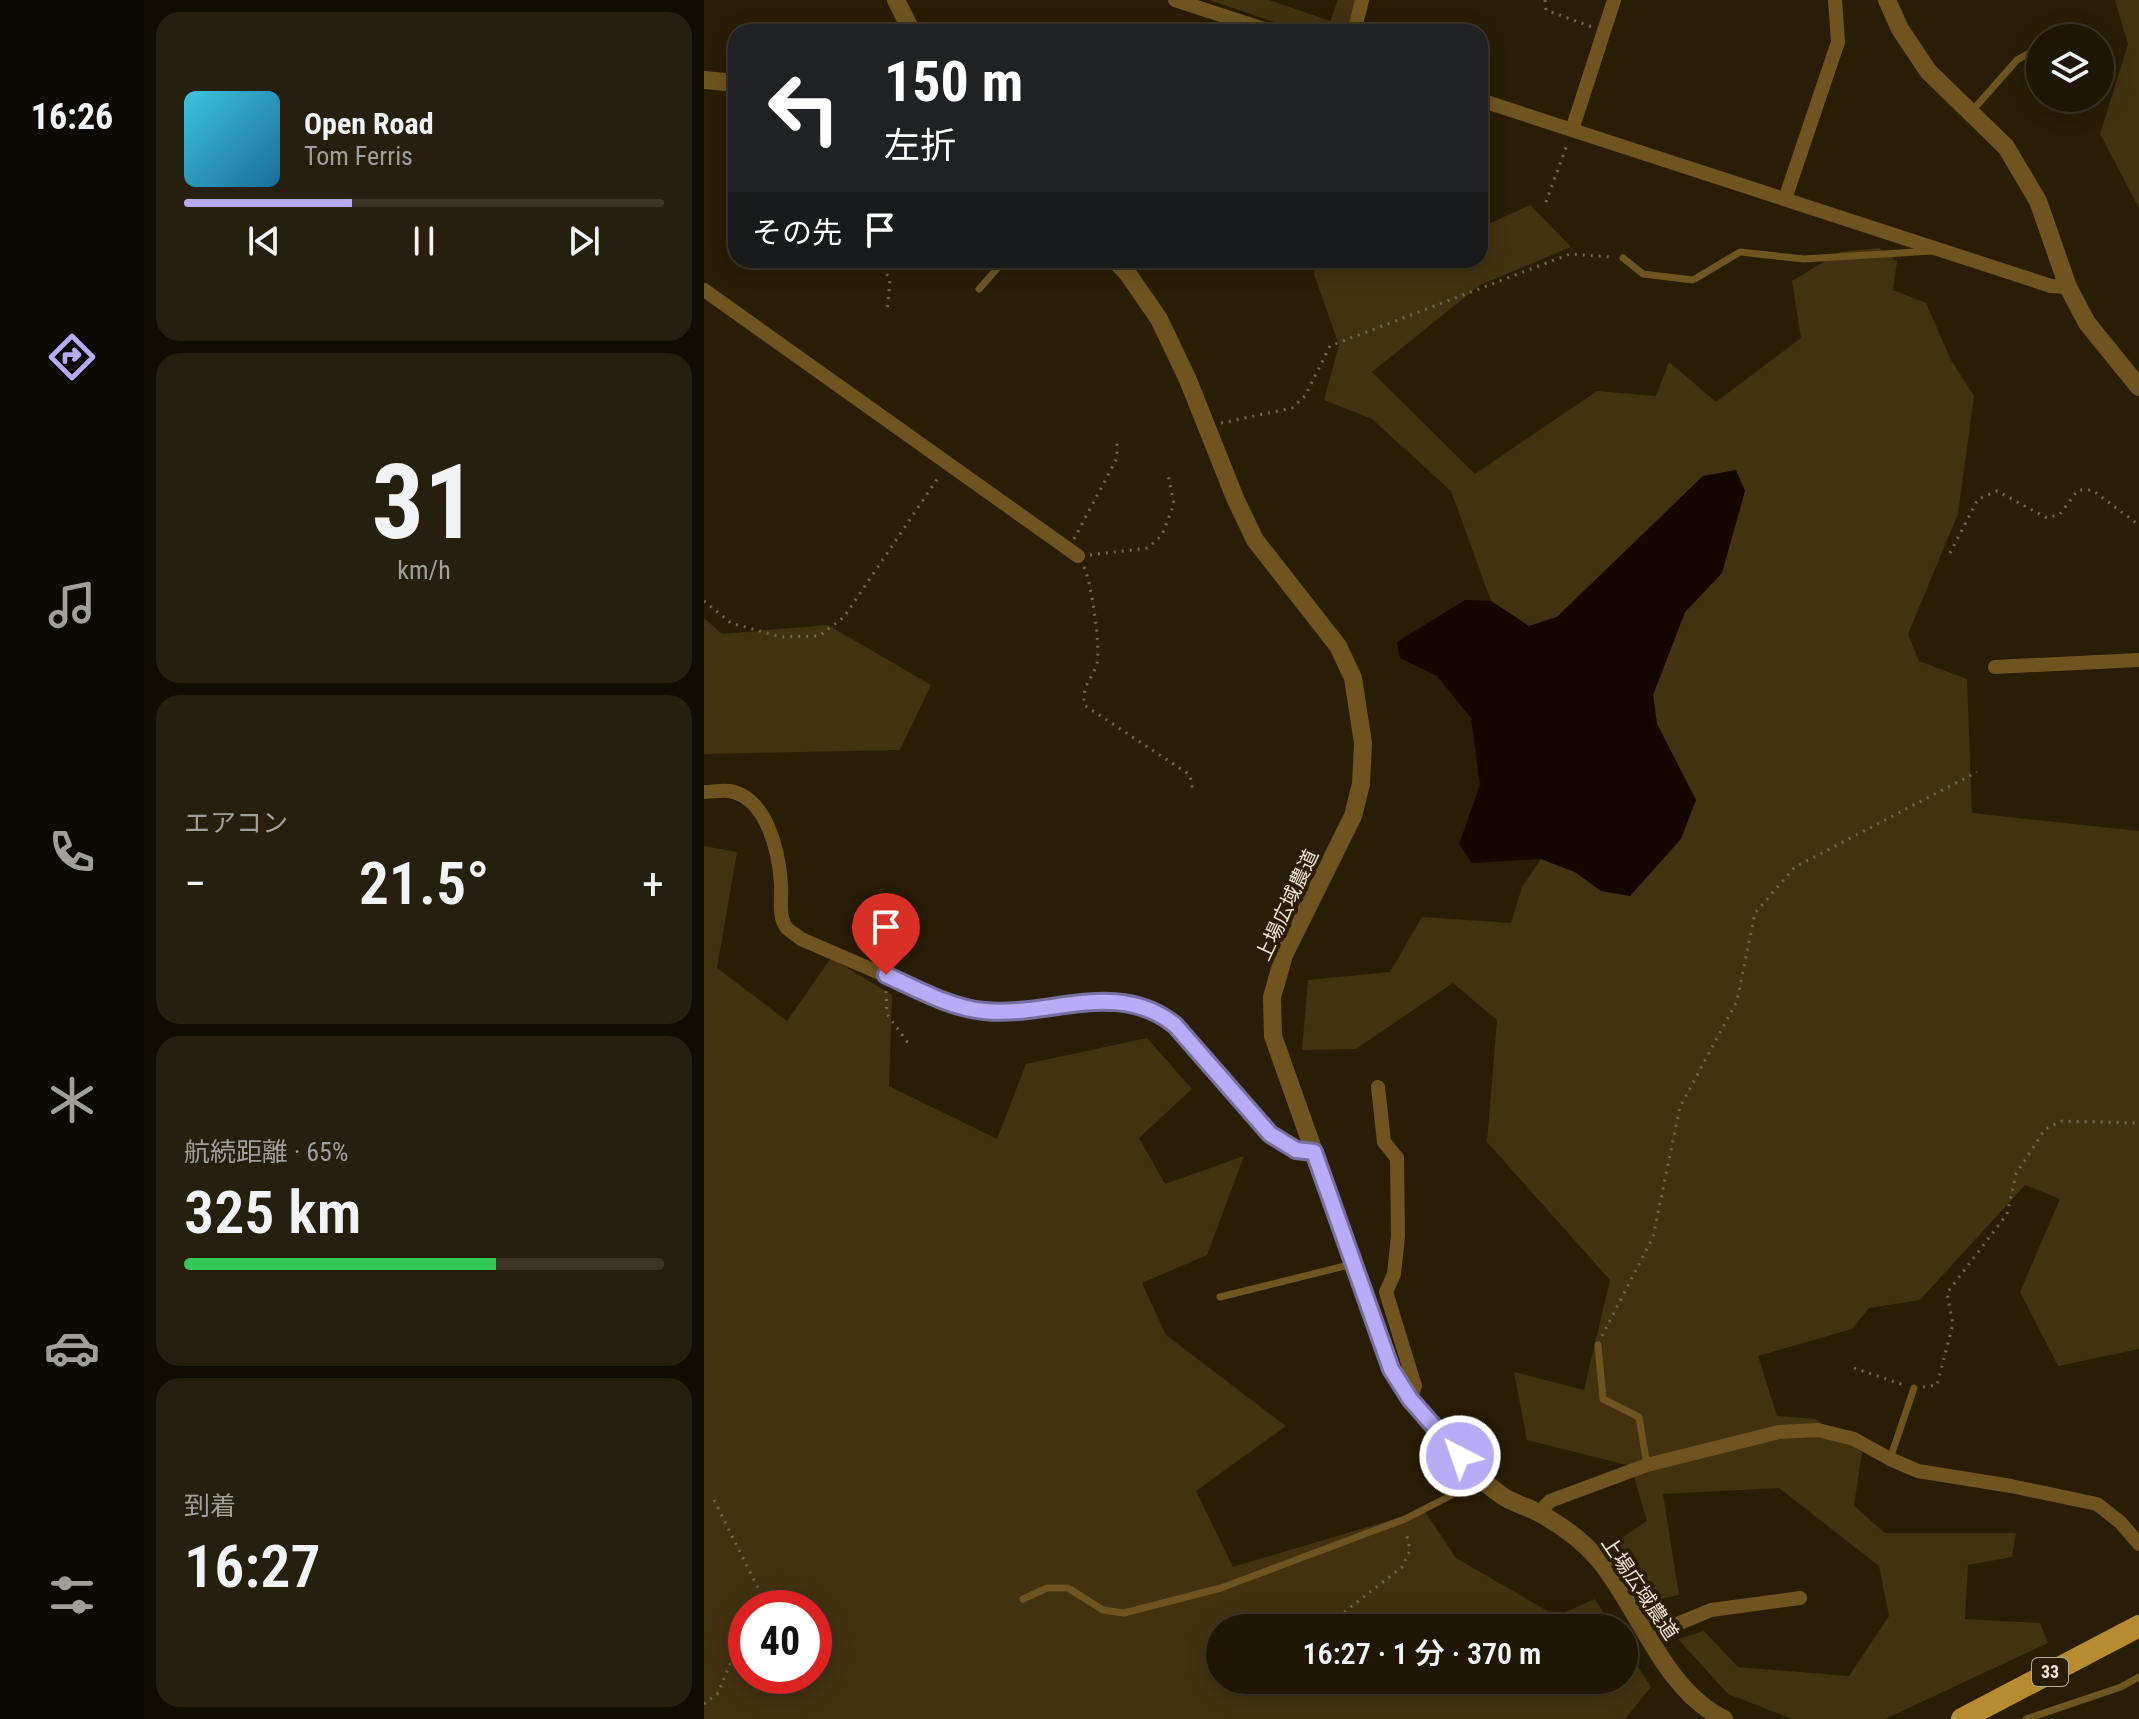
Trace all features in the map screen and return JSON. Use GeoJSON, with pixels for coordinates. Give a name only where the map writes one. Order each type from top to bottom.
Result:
{"type":"FeatureCollection","features":[{"type":"Feature","properties":{"kind":"main road","name":"33"},"geometry":{"type":"LineString","coordinates":[[1962,1719],[2139,1626]]}},
{"type":"Feature","properties":{"kind":"street"},"geometry":{"type":"LineString","coordinates":[[896,0],[908,24]]}},
{"type":"Feature","properties":{"kind":"street"},"geometry":{"type":"LineString","coordinates":[[1175,0],[1248,24]]}},
{"type":"Feature","properties":{"kind":"street"},"geometry":{"type":"LineString","coordinates":[[1356,24],[1362,0]]}},
{"type":"Feature","properties":{"kind":"street"},"geometry":{"type":"LineString","coordinates":[[1572,130],[1614,0]]}},
{"type":"Feature","properties":{"kind":"street"},"geometry":{"type":"LineString","coordinates":[[1785,199],[1838,42],[1835,0]]}},
{"type":"Feature","properties":{"kind":"street"},"geometry":{"type":"LineString","coordinates":[[1887,0],[1900,29],[1928,71],[2006,147],[2038,201],[2068,287],[2087,323],[2139,387]]}},
{"type":"Feature","properties":{"kind":"street"},"geometry":{"type":"LineString","coordinates":[[704,80],[728,82]]}},
{"type":"Feature","properties":{"kind":"street"},"geometry":{"type":"LineString","coordinates":[[1488,103],[2051,286],[2068,287]]}},
{"type":"Feature","properties":{"kind":"street","name":"上場広域農道"},"geometry":{"type":"LineString","coordinates":[[1122,268],[1159,319],[1255,540],[1338,646],[1353,678],[1363,743],[1361,784],[1353,816],[1284,955],[1272,997],[1273,1036],[1391,1369],[1410,1399],[1483,1479],[1505,1497],[1575,1535],[1601,1563],[1665,1663],[1692,1695],[1724,1719]]}},
{"type":"Feature","properties":{"kind":"street"},"geometry":{"type":"LineString","coordinates":[[704,290],[1072,552]]}},
{"type":"Feature","properties":{"kind":"street"},"geometry":{"type":"LineString","coordinates":[[1995,667],[2139,660]]}},
{"type":"Feature","properties":{"kind":"street"},"geometry":{"type":"LineString","coordinates":[[704,792],[729,791],[744,796],[758,808],[774,842],[781,880],[782,918],[787,928],[801,939],[931,995],[980,1011],[1005,1013],[1076,1002],[1131,1005],[1157,1011],[1175,1025],[1270,1134],[1296,1150],[1314,1152]]}},
{"type":"Feature","properties":{"kind":"street"},"geometry":{"type":"LineString","coordinates":[[1378,1087],[1384,1142],[1397,1158],[1398,1236],[1394,1274],[1386,1292],[1415,1386],[1410,1399]]}},
{"type":"Feature","properties":{"kind":"street"},"geometry":{"type":"LineString","coordinates":[[1539,1513],[1550,1501],[1647,1465],[1779,1432],[1818,1430],[1854,1439],[1918,1471],[2097,1504],[2120,1522],[2139,1544]]}},
{"type":"Feature","properties":{"kind":"street"},"geometry":{"type":"LineString","coordinates":[[1624,1600],[1639,1593],[1648,1596],[1664,1620],[1675,1625],[1711,1610],[1800,1598]]}},
{"type":"Feature","properties":{"kind":"lane"},"geometry":{"type":"LineString","coordinates":[[1971,113],[2017,60],[2026,55]]}},
{"type":"Feature","properties":{"kind":"lane"},"geometry":{"type":"LineString","coordinates":[[1623,258],[1643,274],[1693,280],[1740,252],[1804,259],[1942,251]]}},
{"type":"Feature","properties":{"kind":"lane"},"geometry":{"type":"LineString","coordinates":[[979,289],[998,268]]}},
{"type":"Feature","properties":{"kind":"lane"},"geometry":{"type":"LineString","coordinates":[[1220,1297],[1353,1264]]}},
{"type":"Feature","properties":{"kind":"lane"},"geometry":{"type":"LineString","coordinates":[[1598,1345],[1603,1399],[1639,1417],[1647,1465]]}},
{"type":"Feature","properties":{"kind":"lane"},"geometry":{"type":"LineString","coordinates":[[1890,1459],[1914,1388]]}},
{"type":"Feature","properties":{"kind":"lane"},"geometry":{"type":"LineString","coordinates":[[1023,1599],[1047,1588],[1068,1588],[1103,1610],[1124,1613],[1221,1588],[1405,1519],[1483,1479]]}},
{"type":"Feature","properties":{"kind":"lane"},"geometry":{"type":"LineString","coordinates":[[2026,1719],[2121,1687],[2139,1677]]}},
{"type":"Feature","properties":{"kind":"path"},"geometry":{"type":"LineString","coordinates":[[1545,0],[1546,10],[1603,31]]}},
{"type":"Feature","properties":{"kind":"path"},"geometry":{"type":"LineString","coordinates":[[1546,202],[1572,130]]}},
{"type":"Feature","properties":{"kind":"path"},"geometry":{"type":"LineString","coordinates":[[1207,426],[1292,408],[1305,396],[1330,346],[1570,254],[1623,258]]}},
{"type":"Feature","properties":{"kind":"path"},"geometry":{"type":"LineString","coordinates":[[883,268],[890,280],[887,313]]}},
{"type":"Feature","properties":{"kind":"path"},"geometry":{"type":"LineString","coordinates":[[1072,552],[1077,535],[1117,458],[1117,438]]}},
{"type":"Feature","properties":{"kind":"path"},"geometry":{"type":"LineString","coordinates":[[704,601],[731,623],[781,637],[819,636],[844,617],[947,465]]}},
{"type":"Feature","properties":{"kind":"path"},"geometry":{"type":"LineString","coordinates":[[1072,552],[1148,548],[1162,535],[1174,504],[1168,475]]}},
{"type":"Feature","properties":{"kind":"path"},"geometry":{"type":"LineString","coordinates":[[1950,553],[1978,499],[1997,491],[2047,518],[2060,514],[2078,490],[2092,490],[2139,525]]}},
{"type":"Feature","properties":{"kind":"path"},"geometry":{"type":"LineString","coordinates":[[1072,552],[1087,572],[1099,650],[1096,666],[1083,688],[1084,705],[1190,775],[1193,792]]}},
{"type":"Feature","properties":{"kind":"path"},"geometry":{"type":"LineString","coordinates":[[1598,1345],[1653,1237],[1680,1107],[1737,1001],[1755,913],[1795,867],[1977,772]]}},
{"type":"Feature","properties":{"kind":"path"},"geometry":{"type":"LineString","coordinates":[[886,975],[887,1014],[908,1043]]}},
{"type":"Feature","properties":{"kind":"path"},"geometry":{"type":"LineString","coordinates":[[1854,1368],[1914,1388],[1937,1385],[1953,1324],[1947,1293],[2007,1214],[2016,1174],[2045,1129],[2062,1121],[2139,1123]]}},
{"type":"Feature","properties":{"kind":"path"},"geometry":{"type":"LineString","coordinates":[[714,1500],[759,1590]]}},
{"type":"Feature","properties":{"kind":"path"},"geometry":{"type":"LineString","coordinates":[[1342,1614],[1402,1567],[1410,1550],[1405,1519]]}},
{"type":"Feature","properties":{"kind":"path"},"geometry":{"type":"LineString","coordinates":[[704,1704],[718,1693],[728,1669]]}},
{"type":"Feature","properties":{"kind":"shaded area"},"geometry":{"type":"Polygon","coordinates":[[[1209,0],[1269,0],[1330,21],[1338,0],[1360,0],[1349,24],[1280,24],[1209,0]]]}},
{"type":"Feature","properties":{"kind":"shaded area"},"geometry":{"type":"Polygon","coordinates":[[[2115,0],[2139,0],[2139,208],[2100,134],[2107,112],[2114,112],[2114,89],[2128,44],[2115,0]]]}},
{"type":"Feature","properties":{"kind":"shaded area"},"geometry":{"type":"Polygon","coordinates":[[[1530,205],[1571,247],[1480,285],[1372,372],[1475,474],[1597,391],[1656,396],[1669,362],[1716,402],[1801,338],[1792,281],[1840,252],[1879,248],[1897,261],[1893,290],[1926,303],[1951,360],[1974,396],[1958,514],[1908,634],[1919,661],[1967,679],[1972,813],[2139,831],[2139,1349],[2058,1366],[2020,1292],[2060,1199],[2025,1185],[1920,1300],[1869,1308],[1852,1329],[1758,1356],[1777,1416],[1815,1419],[1862,1452],[1854,1506],[1885,1533],[2016,1533],[2012,1557],[1968,1565],[1965,1619],[2040,1623],[2048,1643],[1885,1719],[1792,1719],[1728,1694],[1678,1639],[1704,1631],[1738,1667],[1849,1676],[1889,1616],[1879,1566],[1779,1488],[1663,1494],[1679,1595],[1646,1602],[1607,1548],[1647,1521],[1631,1466],[1527,1440],[1514,1372],[1584,1390],[1610,1280],[1487,1142],[1497,1020],[1453,983],[1356,1049],[1302,1050],[1308,980],[1390,972],[1422,917],[1511,923],[1522,887],[1541,859],[1575,872],[1601,891],[1696,800],[1657,724],[1653,695],[1685,612],[1722,573],[1703,476],[1557,617],[1529,626],[1491,601],[1451,491],[1372,419],[1324,400],[1339,345],[1314,274],[1316,268],[1488,268],[1488,224],[1530,205]]]}},
{"type":"Feature","properties":{"kind":"shaded area"},"geometry":{"type":"Polygon","coordinates":[[[1736,470],[1745,491],[1722,573],[1685,612],[1653,695],[1657,724],[1696,800],[1681,839],[1630,896],[1601,891],[1575,872],[1541,859],[1472,863],[1459,844],[1480,785],[1471,718],[1437,676],[1400,658],[1397,642],[1465,600],[1491,601],[1529,626],[1557,617],[1703,476],[1736,470]]]}},
{"type":"Feature","properties":{"kind":"shaded area"},"geometry":{"type":"Polygon","coordinates":[[[704,618],[722,634],[828,625],[931,685],[900,750],[704,754],[704,618]]]}},
{"type":"Feature","properties":{"kind":"shaded area"},"geometry":{"type":"Polygon","coordinates":[[[704,846],[737,852],[717,968],[787,1021],[831,958],[892,995],[889,1086],[997,1139],[1026,1064],[1147,1038],[1192,1089],[1139,1138],[1165,1184],[1244,1156],[1207,1255],[1142,1283],[1166,1335],[1286,1426],[1196,1491],[1233,1567],[1424,1510],[1456,1558],[1553,1614],[1206,1614],[1206,1694],[1638,1694],[1638,1667],[1651,1687],[1625,1719],[704,1719],[704,846]]]}},
{"type":"Feature","properties":{"kind":"shaded area"},"geometry":{"type":"Polygon","coordinates":[[[1595,1599],[1604,1614],[1561,1614],[1595,1599]]]}},
{"type":"Feature","properties":{"kind":"route"},"geometry":{"type":"LineString","coordinates":[[886,975],[931,995],[980,1011],[1005,1013],[1076,1002],[1131,1005],[1157,1011],[1175,1025],[1270,1134],[1296,1150],[1314,1152],[1391,1369],[1410,1399],[1460,1456]]}}]}
